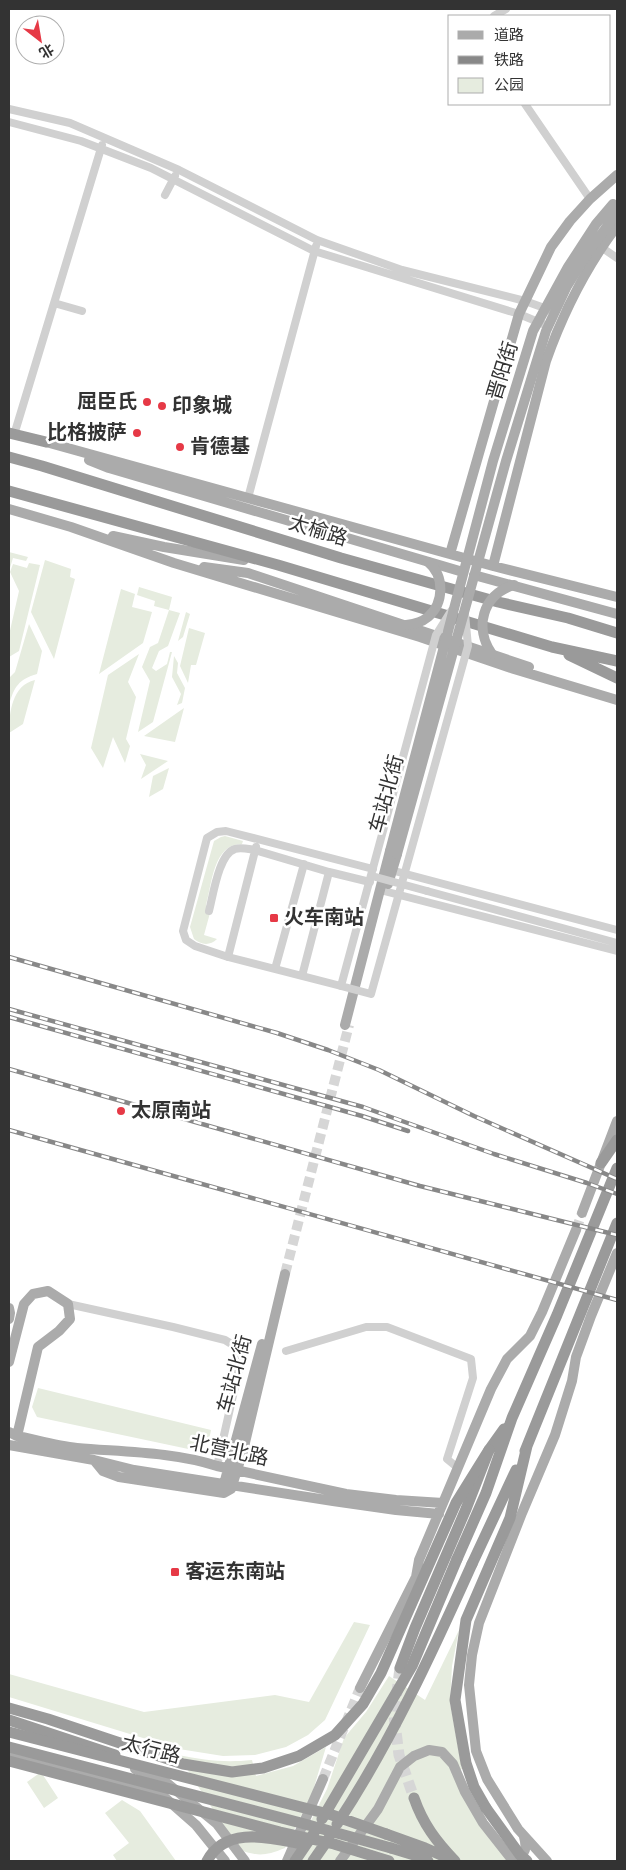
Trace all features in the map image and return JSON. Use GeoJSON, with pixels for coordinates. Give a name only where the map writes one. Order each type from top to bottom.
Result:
{"type":"FeatureCollection","features":[{"type":"Feature","properties":{"kind":"highway"},"geometry":{"type":"LineString","coordinates":[[12,434],[46,442]]}},
{"type":"Feature","properties":{"kind":"highway"},"geometry":{"type":"LineString","coordinates":[[9,453],[42,466]]}},
{"type":"Feature","properties":{"kind":"highway","name":"太榆路"},"geometry":{"type":"LineString","coordinates":[[9,457],[341,558],[498,602],[617,631]]}},
{"type":"Feature","properties":{"kind":"highway"},"geometry":{"type":"LineString","coordinates":[[9,491],[278,565],[552,647],[617,661]]}},
{"type":"Feature","properties":{"kind":"highway"},"geometry":{"type":"LineString","coordinates":[[463,572],[474,575]]}},
{"type":"Feature","properties":{"kind":"highway"},"geometry":{"type":"LineString","coordinates":[[552,647],[617,678]]}},
{"type":"Feature","properties":{"kind":"highway"},"geometry":{"type":"LineString","coordinates":[[601,1163],[617,1140]]}},
{"type":"Feature","properties":{"kind":"highway"},"geometry":{"type":"LineString","coordinates":[[288,1860],[338,1794],[412,1666],[486,1493],[512,1418],[558,1315],[617,1168]]}},
{"type":"Feature","properties":{"kind":"highway"},"geometry":{"type":"LineString","coordinates":[[313,1861],[361,1788],[421,1676],[527,1446],[617,1223]]}},
{"type":"Feature","properties":{"kind":"highway"},"geometry":{"type":"LineString","coordinates":[[9,1708],[183,1764],[232,1772],[263,1768],[299,1756],[335,1735],[363,1704],[381,1674],[456,1503],[489,1450],[512,1418]]}},
{"type":"Feature","properties":{"kind":"highway"},"geometry":{"type":"LineString","coordinates":[[527,1446],[510,1518],[466,1620],[456,1700],[466,1763],[474,1786],[486,1808],[520,1855],[527,1861]]}},
{"type":"Feature","properties":{"kind":"highway"},"geometry":{"type":"LineString","coordinates":[[400,1668],[489,1450]]}},
{"type":"Feature","properties":{"kind":"highway"},"geometry":{"type":"LineString","coordinates":[[9,1720],[95,1748],[156,1771]]}},
{"type":"Feature","properties":{"kind":"highway","name":"太行路"},"geometry":{"type":"LineString","coordinates":[[9,1732],[332,1815],[425,1848],[455,1861]]}},
{"type":"Feature","properties":{"kind":"highway","name":"太行路"},"geometry":{"type":"LineString","coordinates":[[9,1748],[282,1818],[414,1855],[428,1861]]}},
{"type":"Feature","properties":{"kind":"highway"},"geometry":{"type":"LineString","coordinates":[[9,1761],[347,1848],[384,1860]]}},
{"type":"Feature","properties":{"kind":"highway"},"geometry":{"type":"LineString","coordinates":[[414,1798],[420,1817],[438,1843],[455,1861]]}},
{"type":"Feature","properties":{"kind":"highway"},"geometry":{"type":"LineString","coordinates":[[207,1861],[210,1854],[222,1843],[237,1837],[265,1837],[335,1851],[347,1848]]}},
{"type":"Feature","properties":{"kind":"main road"},"geometry":{"type":"LineString","coordinates":[[450,554],[519,314],[551,247],[590,199],[617,175]]}},
{"type":"Feature","properties":{"kind":"main road","name":"晋阳街"},"geometry":{"type":"LineString","coordinates":[[463,572],[492,461],[533,331],[568,267],[596,224],[616,205]]}},
{"type":"Feature","properties":{"kind":"main road","name":"晋阳街"},"geometry":{"type":"LineString","coordinates":[[446,639],[464,610],[506,461],[546,331],[567,286],[616,205]]}},
{"type":"Feature","properties":{"kind":"main road"},"geometry":{"type":"LineString","coordinates":[[493,566],[546,361],[557,329],[601,248],[617,226]]}},
{"type":"Feature","properties":{"kind":"main road"},"geometry":{"type":"LineString","coordinates":[[46,442],[109,468],[463,572],[446,639]]}},
{"type":"Feature","properties":{"kind":"main road"},"geometry":{"type":"LineString","coordinates":[[46,442],[493,566],[617,597]]}},
{"type":"Feature","properties":{"kind":"main road"},"geometry":{"type":"LineString","coordinates":[[9,509],[70,527],[174,563],[420,637],[514,669],[617,700]]}},
{"type":"Feature","properties":{"kind":"main road"},"geometry":{"type":"LineString","coordinates":[[70,527],[164,547],[278,565]]}},
{"type":"Feature","properties":{"kind":"main road"},"geometry":{"type":"LineString","coordinates":[[406,625],[418,623],[428,617],[437,605],[440,581],[434,567],[428,562]]}},
{"type":"Feature","properties":{"kind":"main road"},"geometry":{"type":"LineString","coordinates":[[174,563],[248,573],[575,683],[617,693]]}},
{"type":"Feature","properties":{"kind":"main road"},"geometry":{"type":"LineString","coordinates":[[474,575],[615,613]]}},
{"type":"Feature","properties":{"kind":"main road"},"geometry":{"type":"LineString","coordinates":[[492,654],[484,644],[482,619],[487,606],[495,595],[504,588],[514,585]]}},
{"type":"Feature","properties":{"kind":"main road","name":"车站北街"},"geometry":{"type":"LineString","coordinates":[[347,1025],[388,873],[446,639]]}},
{"type":"Feature","properties":{"kind":"main road"},"geometry":{"type":"LineString","coordinates":[[582,1213],[617,1121]]}},
{"type":"Feature","properties":{"kind":"main road"},"geometry":{"type":"LineString","coordinates":[[360,1688],[416,1578],[419,1560],[491,1389],[508,1359],[530,1336],[576,1230]]}},
{"type":"Feature","properties":{"kind":"main road"},"geometry":{"type":"LineString","coordinates":[[547,1861],[518,1829],[487,1779],[476,1751],[469,1685],[472,1655],[479,1623],[522,1513],[556,1435],[572,1381],[576,1357],[590,1316],[617,1253]]}},
{"type":"Feature","properties":{"kind":"main road","name":"车站北街"},"geometry":{"type":"LineString","coordinates":[[228,1484],[283,1274]]}},
{"type":"Feature","properties":{"kind":"main road"},"geometry":{"type":"LineString","coordinates":[[9,1362],[24,1304],[33,1294],[48,1292],[68,1304],[70,1319],[59,1331],[38,1347],[13,1434]]}},
{"type":"Feature","properties":{"kind":"main road"},"geometry":{"type":"LineString","coordinates":[[9,1308],[9,1319]]}},
{"type":"Feature","properties":{"kind":"main road","name":"北营北路"},"geometry":{"type":"LineString","coordinates":[[13,1434],[75,1448],[126,1451],[203,1462],[232,1470],[356,1495],[443,1503]]}},
{"type":"Feature","properties":{"kind":"main road","name":"北营北路"},"geometry":{"type":"LineString","coordinates":[[9,1445],[94,1460],[134,1470],[370,1507],[438,1514]]}},
{"type":"Feature","properties":{"kind":"main road"},"geometry":{"type":"LineString","coordinates":[[94,1460],[103,1471],[119,1477],[224,1493],[231,1489],[228,1484]]}},
{"type":"Feature","properties":{"kind":"main road"},"geometry":{"type":"LineString","coordinates":[[200,1480],[210,1477],[213,1471],[203,1462]]}},
{"type":"Feature","properties":{"kind":"main road"},"geometry":{"type":"LineString","coordinates":[[9,1726],[36,1733],[162,1779],[217,1824],[245,1861]]}},
{"type":"Feature","properties":{"kind":"main road"},"geometry":{"type":"LineString","coordinates":[[340,1861],[378,1809],[400,1767],[414,1756],[429,1750],[442,1752],[453,1764],[483,1823],[509,1856],[516,1859],[524,1854],[527,1846],[524,1835]]}},
{"type":"Feature","properties":{"kind":"main road"},"geometry":{"type":"LineString","coordinates":[[9,1754],[128,1783],[163,1796],[196,1825],[225,1861]]}},
{"type":"Feature","properties":{"kind":"main road"},"geometry":{"type":"LineString","coordinates":[[288,1860],[323,1779]]}},
{"type":"Feature","properties":{"kind":"street"},"geometry":{"type":"LineString","coordinates":[[527,105],[590,199]]}},
{"type":"Feature","properties":{"kind":"street"},"geometry":{"type":"LineString","coordinates":[[9,109],[70,123],[179,170],[318,240],[402,270],[525,301],[564,315]]}},
{"type":"Feature","properties":{"kind":"street"},"geometry":{"type":"LineString","coordinates":[[9,122],[82,141],[151,168],[314,251],[519,314],[557,329]]}},
{"type":"Feature","properties":{"kind":"street"},"geometry":{"type":"LineString","coordinates":[[12,434],[104,138]]}},
{"type":"Feature","properties":{"kind":"street"},"geometry":{"type":"LineString","coordinates":[[165,195],[179,170]]}},
{"type":"Feature","properties":{"kind":"street"},"geometry":{"type":"LineString","coordinates":[[248,498],[318,240]]}},
{"type":"Feature","properties":{"kind":"street"},"geometry":{"type":"LineString","coordinates":[[601,248],[617,258]]}},
{"type":"Feature","properties":{"kind":"street"},"geometry":{"type":"LineString","coordinates":[[54,303],[82,311]]}},
{"type":"Feature","properties":{"kind":"street"},"geometry":{"type":"LineString","coordinates":[[372,875],[364,866],[226,831],[217,832],[208,838],[183,931],[186,940],[190,944],[228,957],[372,994],[468,646],[464,610]]}},
{"type":"Feature","properties":{"kind":"street"},"geometry":{"type":"LineString","coordinates":[[338,985],[446,639]]}},
{"type":"Feature","properties":{"kind":"street"},"geometry":{"type":"LineString","coordinates":[[228,957],[259,839]]}},
{"type":"Feature","properties":{"kind":"street"},"geometry":{"type":"LineString","coordinates":[[209,910],[222,861],[233,849],[243,848],[360,879],[388,873],[617,930]]}},
{"type":"Feature","properties":{"kind":"street"},"geometry":{"type":"LineString","coordinates":[[275,969],[304,864]]}},
{"type":"Feature","properties":{"kind":"street"},"geometry":{"type":"LineString","coordinates":[[302,976],[329,872]]}},
{"type":"Feature","properties":{"kind":"street"},"geometry":{"type":"LineString","coordinates":[[388,873],[402,883],[617,943]]}},
{"type":"Feature","properties":{"kind":"street"},"geometry":{"type":"LineString","coordinates":[[402,883],[617,939]]}},
{"type":"Feature","properties":{"kind":"street"},"geometry":{"type":"LineString","coordinates":[[383,891],[617,951]]}},
{"type":"Feature","properties":{"kind":"street"},"geometry":{"type":"LineString","coordinates":[[68,1304],[173,1327],[225,1340],[233,1345],[241,1360],[217,1466]]}},
{"type":"Feature","properties":{"kind":"street"},"geometry":{"type":"LineString","coordinates":[[286,1351],[366,1327],[387,1327],[471,1359],[473,1378],[447,1459],[458,1468]]}},
{"type":"Feature","properties":{"kind":"green space"},"geometry":{"type":"Polygon","coordinates":[[[9,552],[28,557],[26,561],[13,558],[9,571],[9,552]]]}},
{"type":"Feature","properties":{"kind":"green space"},"geometry":{"type":"Polygon","coordinates":[[[45,560],[71,569],[70,577],[75,579],[54,659],[31,612],[45,560]]]}},
{"type":"Feature","properties":{"kind":"green space"},"geometry":{"type":"Polygon","coordinates":[[[29,563],[40,565],[19,651],[9,657],[9,635],[19,591],[10,572],[13,564],[27,568],[29,563]]]}},
{"type":"Feature","properties":{"kind":"green space"},"geometry":{"type":"Polygon","coordinates":[[[139,587],[172,597],[169,610],[154,606],[155,601],[137,595],[139,587]]]}},
{"type":"Feature","properties":{"kind":"green space"},"geometry":{"type":"Polygon","coordinates":[[[121,589],[135,594],[132,607],[152,612],[143,643],[99,674],[121,589]]]}},
{"type":"Feature","properties":{"kind":"green space"},"geometry":{"type":"Polygon","coordinates":[[[169,610],[180,613],[168,646],[159,651],[152,668],[156,671],[167,664],[170,652],[172,652],[153,722],[138,732],[150,681],[142,667],[150,647],[158,643],[169,610]]]}},
{"type":"Feature","properties":{"kind":"green space"},"geometry":{"type":"Polygon","coordinates":[[[186,612],[190,614],[183,637],[178,641],[186,612]]]}},
{"type":"Feature","properties":{"kind":"green space"},"geometry":{"type":"Polygon","coordinates":[[[29,624],[42,651],[37,674],[26,678],[18,685],[9,705],[9,678],[15,672],[29,624]]]}},
{"type":"Feature","properties":{"kind":"green space"},"geometry":{"type":"Polygon","coordinates":[[[189,628],[205,633],[196,665],[191,665],[188,683],[180,666],[189,628]]]}},
{"type":"Feature","properties":{"kind":"green space"},"geometry":{"type":"Polygon","coordinates":[[[139,654],[128,682],[136,697],[126,739],[130,746],[125,763],[113,737],[103,768],[91,748],[108,675],[139,654]]]}},
{"type":"Feature","properties":{"kind":"green space"},"geometry":{"type":"Polygon","coordinates":[[[174,656],[178,663],[177,673],[185,688],[182,703],[177,705],[181,694],[172,677],[174,656]]]}},
{"type":"Feature","properties":{"kind":"green space"},"geometry":{"type":"Polygon","coordinates":[[[35,680],[23,724],[9,733],[13,701],[21,688],[35,680]]]}},
{"type":"Feature","properties":{"kind":"green space"},"geometry":{"type":"Polygon","coordinates":[[[184,708],[175,742],[144,736],[184,708]]]}},
{"type":"Feature","properties":{"kind":"green space"},"geometry":{"type":"Polygon","coordinates":[[[140,754],[168,761],[141,779],[146,765],[140,754]]]}},
{"type":"Feature","properties":{"kind":"green space"},"geometry":{"type":"Polygon","coordinates":[[[169,768],[163,789],[149,797],[153,776],[169,768]]]}},
{"type":"Feature","properties":{"kind":"green space"},"geometry":{"type":"Polygon","coordinates":[[[225,836],[243,841],[242,844],[232,846],[225,851],[215,867],[206,905],[210,913],[204,935],[217,939],[208,944],[200,943],[194,939],[190,927],[214,841],[225,836]]]}},
{"type":"Feature","properties":{"kind":"green space"},"geometry":{"type":"Polygon","coordinates":[[[38,1388],[211,1430],[208,1441],[204,1446],[193,1450],[37,1417],[32,1407],[38,1388]]]}},
{"type":"Feature","properties":{"kind":"green space"},"geometry":{"type":"Polygon","coordinates":[[[354,1622],[370,1625],[325,1720],[308,1735],[286,1747],[255,1755],[223,1756],[179,1749],[9,1697],[9,1674],[144,1712],[275,1695],[309,1702],[354,1622]]]}},
{"type":"Feature","properties":{"kind":"green space"},"geometry":{"type":"Polygon","coordinates":[[[459,1630],[452,1666],[450,1703],[462,1769],[453,1773],[512,1861],[299,1861],[292,1858],[327,1789],[344,1738],[366,1712],[389,1676],[425,1700],[459,1630]]]}},
{"type":"Feature","properties":{"kind":"green space"},"geometry":{"type":"Polygon","coordinates":[[[326,1747],[312,1794],[285,1848],[264,1854],[253,1854],[233,1848],[221,1822],[178,1755],[214,1760],[252,1760],[256,1776],[293,1766],[326,1747]]]}},
{"type":"Feature","properties":{"kind":"green space"},"geometry":{"type":"Polygon","coordinates":[[[41,1772],[58,1798],[44,1808],[27,1782],[41,1772]]]}},
{"type":"Feature","properties":{"kind":"green space"},"geometry":{"type":"Polygon","coordinates":[[[122,1800],[140,1811],[176,1861],[117,1861],[113,1855],[129,1843],[105,1813],[122,1800]]]}},
{"type":"Feature","properties":{"kind":"tunnel"},"geometry":{"type":"LineString","coordinates":[[285,1274],[349,1025]]}},
{"type":"Feature","properties":{"kind":"tunnel"},"geometry":{"type":"LineString","coordinates":[[576,1230],[582,1213]]}},
{"type":"Feature","properties":{"kind":"tunnel"},"geometry":{"type":"LineString","coordinates":[[400,1668],[394,1716],[399,1755],[414,1798]]}},
{"type":"Feature","properties":{"kind":"tunnel"},"geometry":{"type":"LineString","coordinates":[[323,1779],[360,1688]]}},
{"type":"Feature","properties":{"kind":"railway"},"geometry":{"type":"LineString","coordinates":[[9,957],[277,1033],[328,1050],[379,1070],[474,1116],[617,1179]]}},
{"type":"Feature","properties":{"kind":"railway"},"geometry":{"type":"LineString","coordinates":[[9,1009],[363,1107],[494,1154],[617,1194]]}},
{"type":"Feature","properties":{"kind":"railway"},"geometry":{"type":"LineString","coordinates":[[9,1017],[362,1116],[408,1131]]}},
{"type":"Feature","properties":{"kind":"railway"},"geometry":{"type":"LineString","coordinates":[[9,1069],[420,1186],[617,1235]]}},
{"type":"Feature","properties":{"kind":"railway"},"geometry":{"type":"LineString","coordinates":[[9,1130],[617,1300]]}},
{"type":"Feature","properties":{"kind":"place","name":"屈臣氏"},"geometry":{"type":"Point","coordinates":[147,402]}},
{"type":"Feature","properties":{"kind":"place","name":"印象城"},"geometry":{"type":"Point","coordinates":[162,406]}},
{"type":"Feature","properties":{"kind":"place","name":"比格披萨"},"geometry":{"type":"Point","coordinates":[137,433]}},
{"type":"Feature","properties":{"kind":"place","name":"肯德基"},"geometry":{"type":"Point","coordinates":[180,447]}},
{"type":"Feature","properties":{"kind":"place","name":"火车南站"},"geometry":{"type":"Point","coordinates":[274,918]}},
{"type":"Feature","properties":{"kind":"place","name":"太原南站"},"geometry":{"type":"Point","coordinates":[121,1111]}},
{"type":"Feature","properties":{"kind":"place","name":"客运东南站"},"geometry":{"type":"Point","coordinates":[175,1572]}}]}
